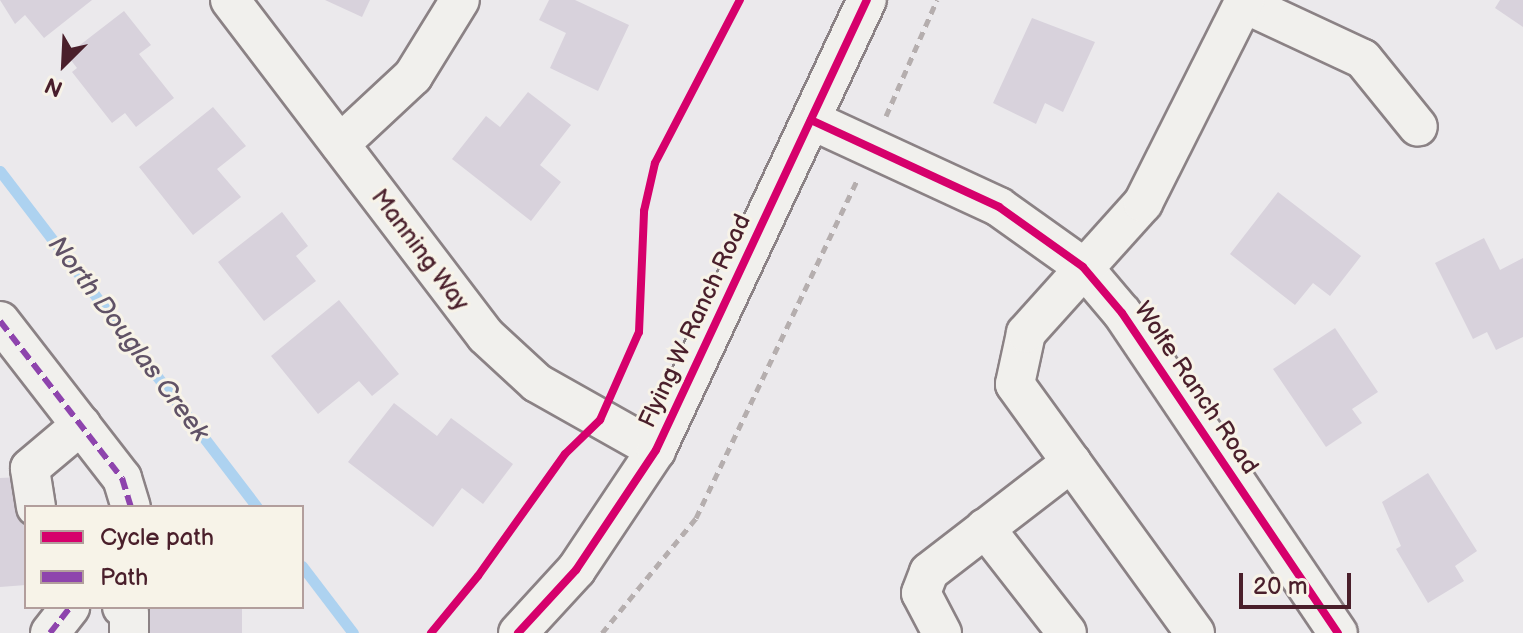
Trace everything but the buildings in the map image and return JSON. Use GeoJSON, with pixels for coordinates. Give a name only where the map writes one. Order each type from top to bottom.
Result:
{"type":"FeatureCollection","features":[{"type":"Feature","properties":{"kind":"street","name":"Manning Way"},"geometry":{"type":"LineString","coordinates":[[230,0],[511,363],[537,383],[656,450]]}},
{"type":"Feature","properties":{"kind":"street"},"geometry":{"type":"LineString","coordinates":[[340,144],[413,76],[460,0]]}},
{"type":"Feature","properties":{"kind":"street","name":"Flying W Ranch Road"},"geometry":{"type":"LineString","coordinates":[[518,633],[576,570],[656,450],[867,0]]}},
{"type":"Feature","properties":{"kind":"street"},"geometry":{"type":"LineString","coordinates":[[1195,633],[1015,384],[1026,333],[1143,203],[1244,2],[1363,59],[1418,127]]}},
{"type":"Feature","properties":{"kind":"street","name":"Wolfe Ranch Road"},"geometry":{"type":"LineString","coordinates":[[811,120],[999,207],[1083,267],[1122,313],[1338,633]]}},
{"type":"Feature","properties":{"kind":"street"},"geometry":{"type":"LineString","coordinates":[[0,321],[122,478],[130,505]]}},
{"type":"Feature","properties":{"kind":"street"},"geometry":{"type":"LineString","coordinates":[[36,505],[30,468],[81,425]]}},
{"type":"Feature","properties":{"kind":"street"},"geometry":{"type":"LineString","coordinates":[[942,633],[921,593],[929,572],[1072,462]]}},
{"type":"Feature","properties":{"kind":"street"},"geometry":{"type":"LineString","coordinates":[[985,528],[1067,633]]}},
{"type":"Feature","properties":{"kind":"street"},"geometry":{"type":"LineString","coordinates":[[50,633],[68,609]]}},
{"type":"Feature","properties":{"kind":"street"},"geometry":{"type":"LineString","coordinates":[[124,609],[129,613],[129,633]]}},
{"type":"Feature","properties":{"kind":"path"},"geometry":{"type":"LineString","coordinates":[[602,633],[696,518],[872,147],[937,0]]}},
{"type":"Feature","properties":{"kind":"waterway","name":"North Douglas Creek"},"geometry":{"type":"LineString","coordinates":[[0,171],[255,505]]}},
{"type":"Feature","properties":{"kind":"waterway","name":"North Douglas Creek"},"geometry":{"type":"LineString","coordinates":[[304,569],[353,633]]}},
{"type":"Feature","properties":{"kind":"marked path"},"geometry":{"type":"LineString","coordinates":[[0,321],[122,478],[130,505]]}},
{"type":"Feature","properties":{"kind":"marked path"},"geometry":{"type":"LineString","coordinates":[[50,633],[68,609]]}},
{"type":"Feature","properties":{"kind":"cycle path"},"geometry":{"type":"LineString","coordinates":[[431,633],[478,576],[565,454],[600,420],[639,332],[644,211],[655,163],[740,0]]}},
{"type":"Feature","properties":{"kind":"cycle path"},"geometry":{"type":"LineString","coordinates":[[518,633],[576,570],[656,450],[867,0]]}},
{"type":"Feature","properties":{"kind":"cycle path"},"geometry":{"type":"LineString","coordinates":[[811,120],[999,207],[1083,267],[1122,313],[1338,633]]}}]}
